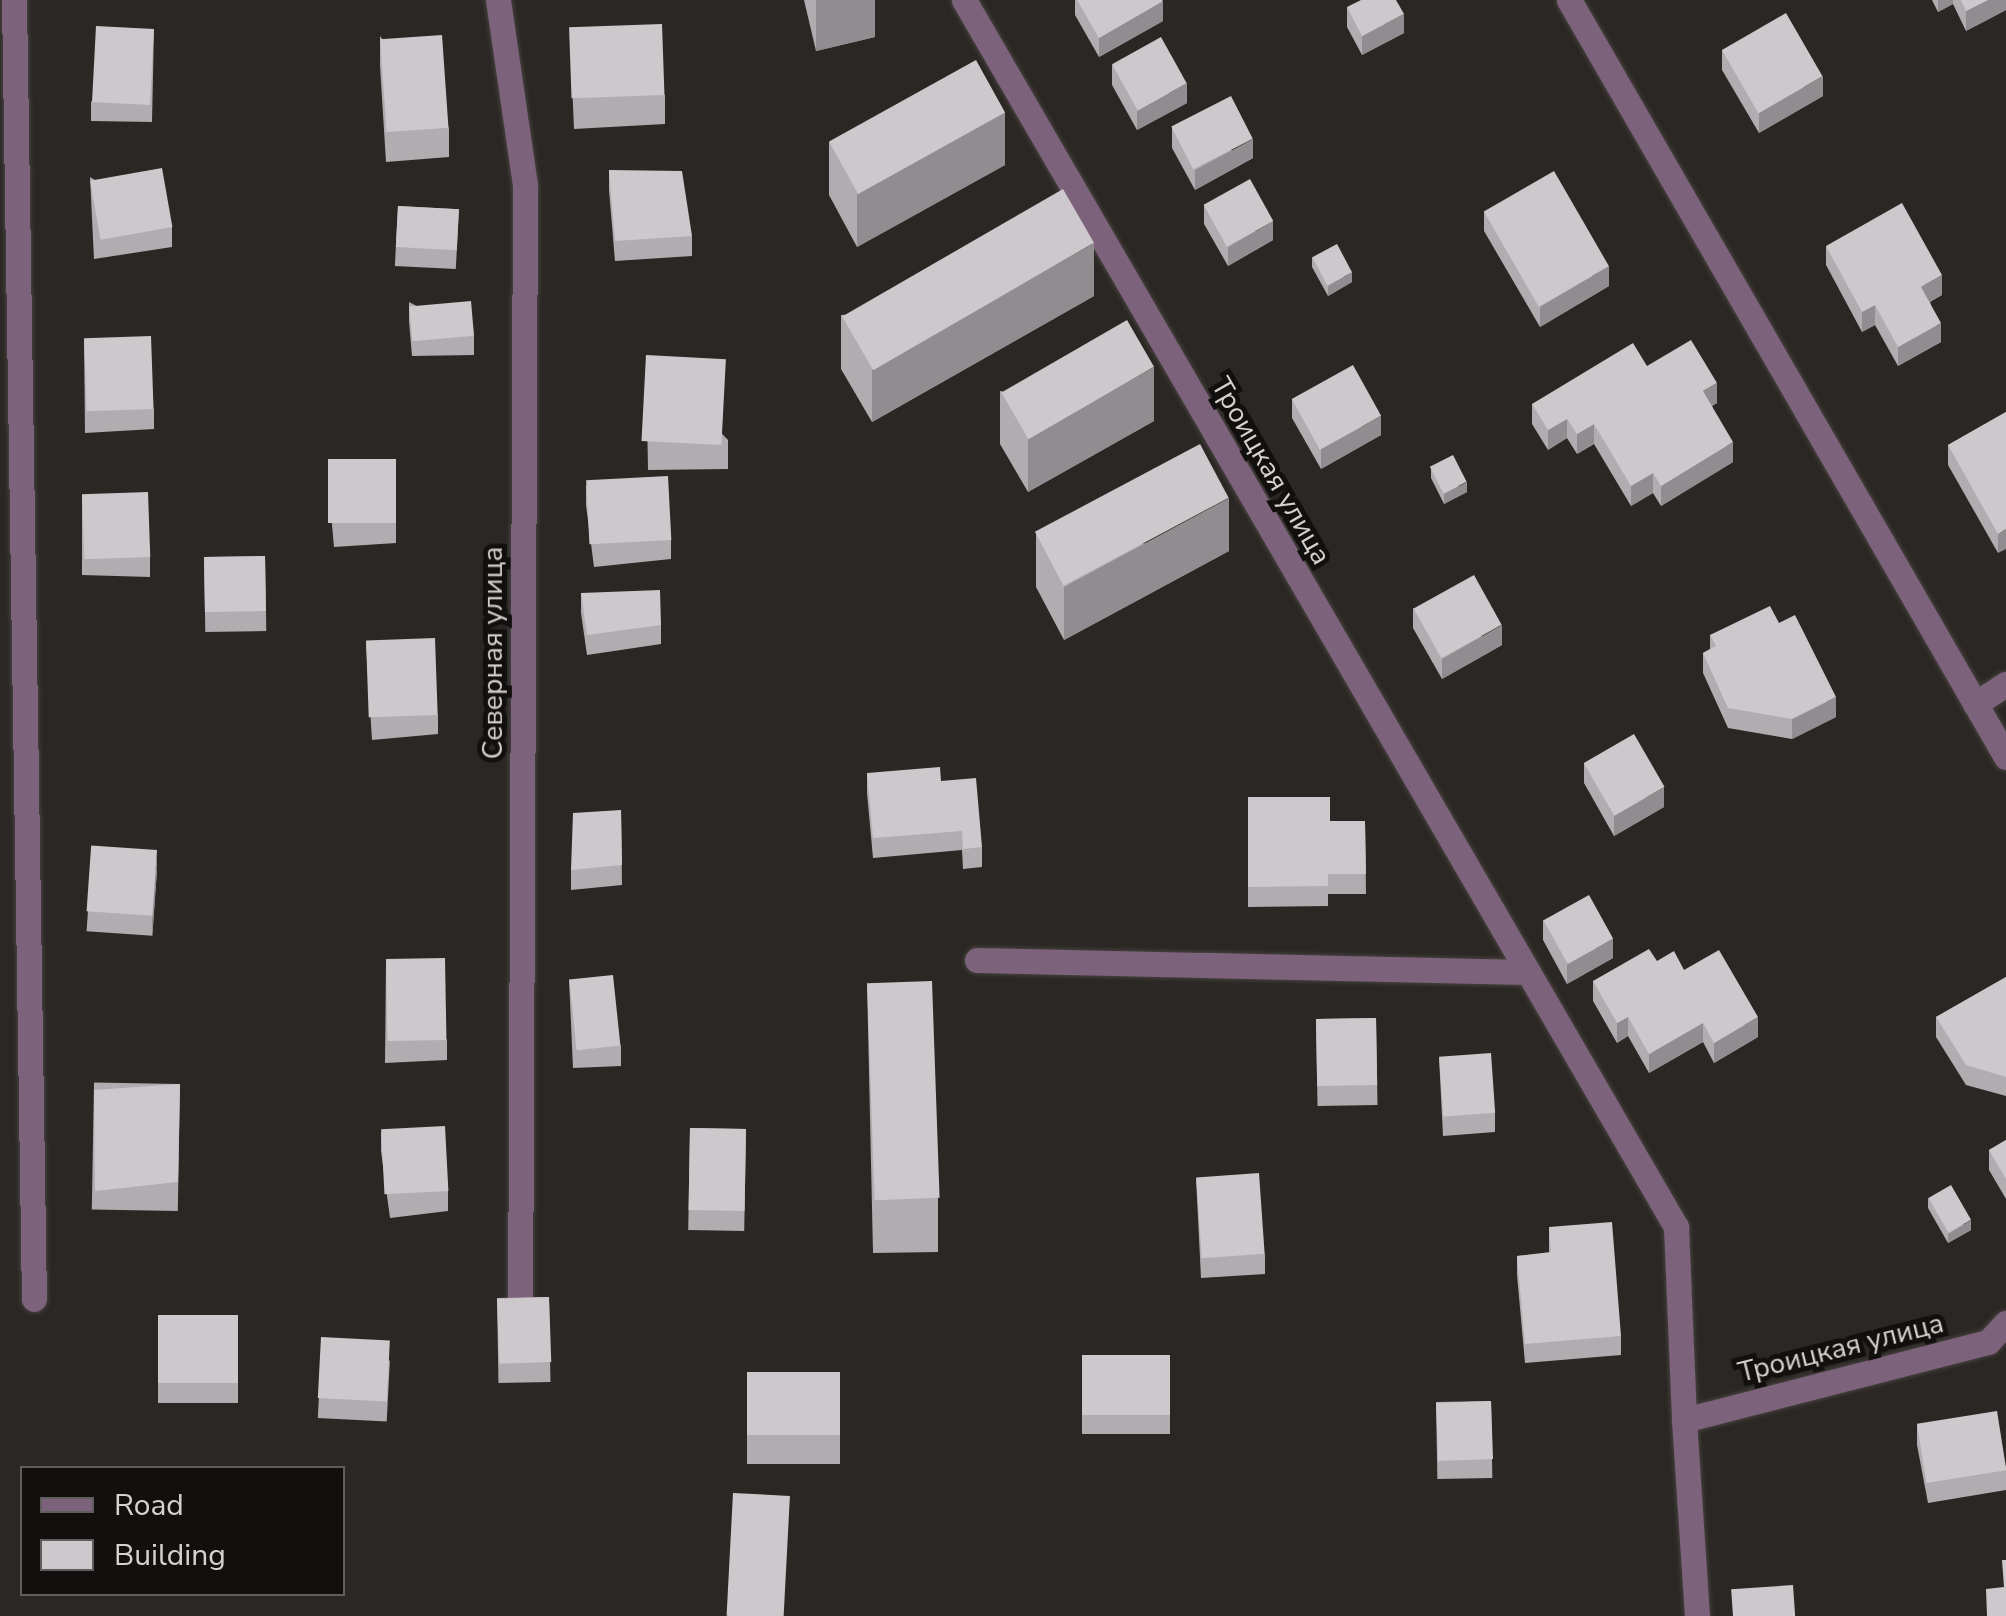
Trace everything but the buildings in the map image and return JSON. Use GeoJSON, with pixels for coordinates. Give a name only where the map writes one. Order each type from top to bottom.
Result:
{"type":"FeatureCollection","features":[{"type":"Feature","properties":{"kind":"street"},"geometry":{"type":"LineString","coordinates":[[14,0],[34,1299]]}},
{"type":"Feature","properties":{"kind":"street","name":"Северная улица"},"geometry":{"type":"LineString","coordinates":[[498,0],[525,185],[520,1309]]}},
{"type":"Feature","properties":{"kind":"street","name":"Троицкая улица"},"geometry":{"type":"LineString","coordinates":[[964,0],[1676,1228],[1696,1616]]}},
{"type":"Feature","properties":{"kind":"street"},"geometry":{"type":"LineString","coordinates":[[1569,0],[2006,757]]}},
{"type":"Feature","properties":{"kind":"street"},"geometry":{"type":"LineString","coordinates":[[1975,704],[2006,684]]}},
{"type":"Feature","properties":{"kind":"street"},"geometry":{"type":"LineString","coordinates":[[977,960],[1528,972]]}},
{"type":"Feature","properties":{"kind":"street","name":"Троицкая улица"},"geometry":{"type":"LineString","coordinates":[[1684,1420],[1988,1342],[2006,1323]]}}]}
